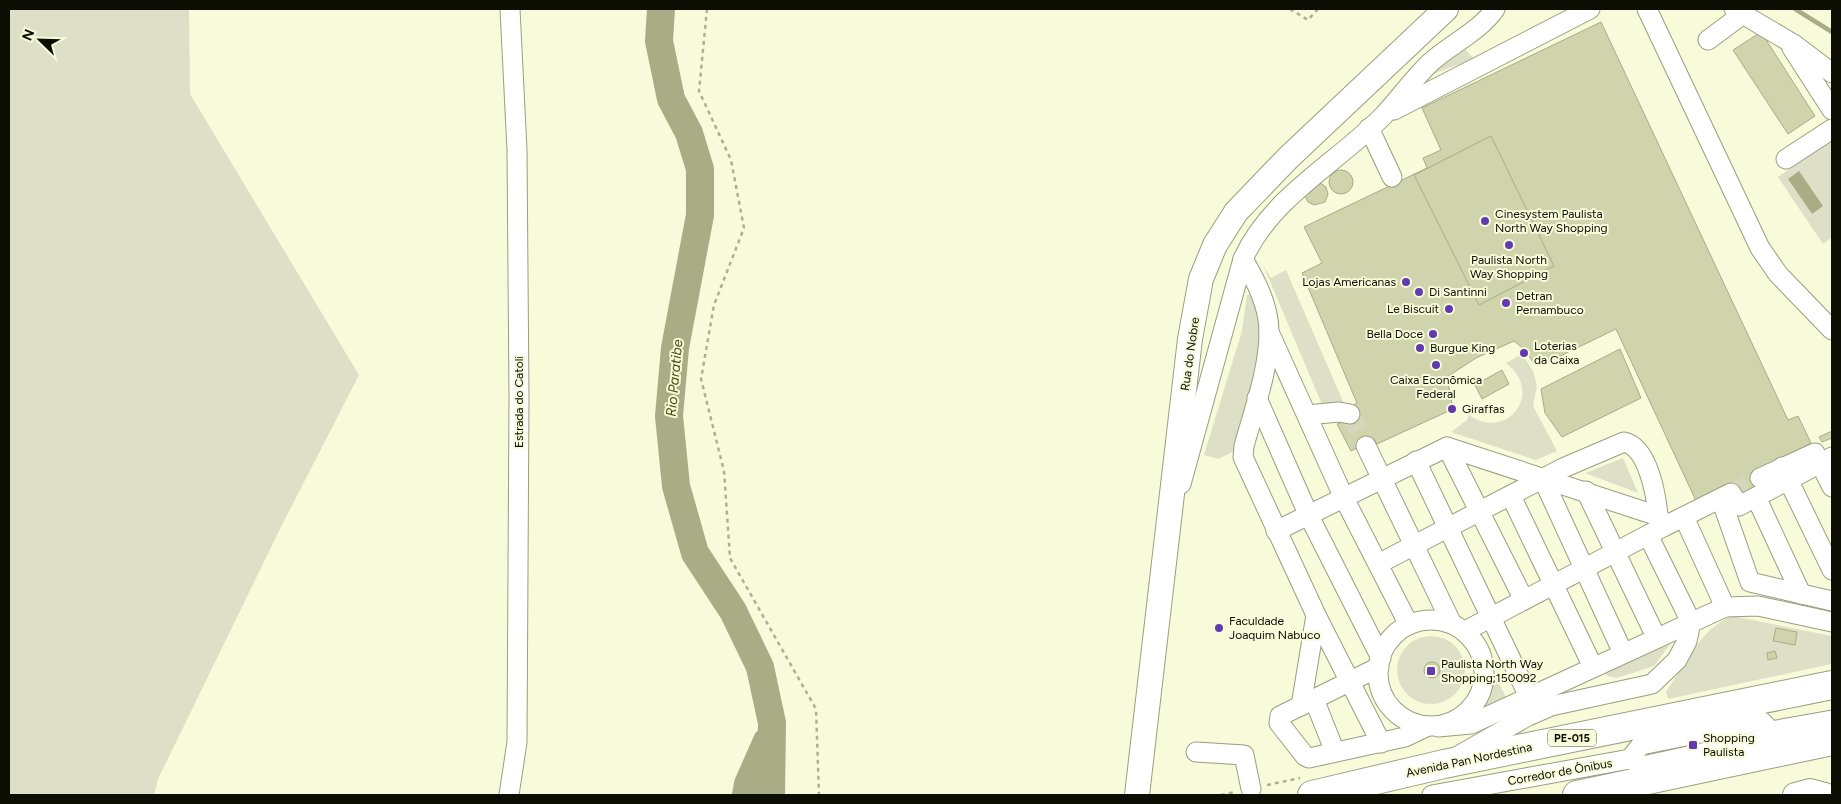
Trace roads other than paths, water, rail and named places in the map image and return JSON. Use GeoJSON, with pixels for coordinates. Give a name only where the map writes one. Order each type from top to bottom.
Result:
{"type":"FeatureCollection","features":[{"type":"Feature","properties":{"kind":"highway","name":"Avenida Pan Nordestina"},"geometry":{"type":"LineString","coordinates":[[1312,795],[1444,764],[1832,685]]}},
{"type":"Feature","properties":{"kind":"highway"},"geometry":{"type":"LineString","coordinates":[[1577,795],[1832,741]]}},
{"type":"Feature","properties":{"kind":"main road","name":"Rua do Nobre"},"geometry":{"type":"LineString","coordinates":[[1138,795],[1166,564],[1190,339],[1201,279],[1215,245],[1236,212],[1288,158],[1446,9]]}},
{"type":"Feature","properties":{"kind":"street","name":"Estrada do Catoli"},"geometry":{"type":"LineString","coordinates":[[508,795],[517,733],[519,407],[517,150],[510,9]]}},
{"type":"Feature","properties":{"kind":"street"},"geometry":{"type":"LineString","coordinates":[[1171,519],[1244,259],[1252,239],[1319,170],[1375,122],[1431,62],[1487,18],[1495,9]]}},
{"type":"Feature","properties":{"kind":"street"},"geometry":{"type":"LineString","coordinates":[[1375,122],[1570,14],[1590,9]]}},
{"type":"Feature","properties":{"kind":"street"},"geometry":{"type":"LineString","coordinates":[[1647,9],[1760,248],[1778,274],[1832,330]]}},
{"type":"Feature","properties":{"kind":"street"},"geometry":{"type":"LineString","coordinates":[[1708,40],[1738,11],[1786,39],[1832,73]]}},
{"type":"Feature","properties":{"kind":"street"},"geometry":{"type":"LineString","coordinates":[[1786,39],[1832,110]]}},
{"type":"Feature","properties":{"kind":"street"},"geometry":{"type":"LineString","coordinates":[[1431,62],[1444,84]]}},
{"type":"Feature","properties":{"kind":"street"},"geometry":{"type":"LineString","coordinates":[[1375,122],[1392,177]]}},
{"type":"Feature","properties":{"kind":"street"},"geometry":{"type":"LineString","coordinates":[[1786,159],[1832,129]]}},
{"type":"Feature","properties":{"kind":"street"},"geometry":{"type":"LineString","coordinates":[[1244,259],[1266,307],[1269,332],[1257,398],[1244,446],[1243,457],[1348,682],[1381,743]]}},
{"type":"Feature","properties":{"kind":"street"},"geometry":{"type":"LineString","coordinates":[[1269,332],[1344,498],[1409,625]]}},
{"type":"Feature","properties":{"kind":"street"},"geometry":{"type":"LineString","coordinates":[[1257,398],[1308,514],[1380,662]]}},
{"type":"Feature","properties":{"kind":"street"},"geometry":{"type":"LineString","coordinates":[[1307,416],[1339,412],[1350,414]]}},
{"type":"Feature","properties":{"kind":"street"},"geometry":{"type":"LineString","coordinates":[[1378,564],[1543,479],[1609,447],[1624,442],[1633,444],[1641,452],[1654,489],[1662,521]]}},
{"type":"Feature","properties":{"kind":"street"},"geometry":{"type":"LineString","coordinates":[[1366,446],[1459,628],[1476,644],[1483,659],[1484,675],[1481,692],[1465,715],[1406,737],[1307,758],[1289,738],[1279,723],[1279,717],[1348,682],[1380,662]]}},
{"type":"Feature","properties":{"kind":"street"},"geometry":{"type":"LineString","coordinates":[[1276,531],[1447,447],[1543,479],[1586,491],[1662,521],[1684,517],[1732,493],[1739,506],[1756,497],[1785,474]]}},
{"type":"Feature","properties":{"kind":"street"},"geometry":{"type":"LineString","coordinates":[[1447,447],[1524,600]]}},
{"type":"Feature","properties":{"kind":"street"},"geometry":{"type":"LineString","coordinates":[[1760,478],[1785,474],[1822,458],[1832,487]]}},
{"type":"Feature","properties":{"kind":"street"},"geometry":{"type":"LineString","coordinates":[[1416,461],[1530,699]]}},
{"type":"Feature","properties":{"kind":"street"},"geometry":{"type":"LineString","coordinates":[[1785,474],[1832,570]]}},
{"type":"Feature","properties":{"kind":"street"},"geometry":{"type":"LineString","coordinates":[[1543,479],[1623,652]]}},
{"type":"Feature","properties":{"kind":"street"},"geometry":{"type":"LineString","coordinates":[[1586,491],[1656,637]]}},
{"type":"Feature","properties":{"kind":"street"},"geometry":{"type":"LineString","coordinates":[[1511,496],[1593,667]]}},
{"type":"Feature","properties":{"kind":"street"},"geometry":{"type":"LineString","coordinates":[[1756,497],[1801,594]]}},
{"type":"Feature","properties":{"kind":"street"},"geometry":{"type":"LineString","coordinates":[[1720,498],[1758,606]]}},
{"type":"Feature","properties":{"kind":"street"},"geometry":{"type":"LineString","coordinates":[[1684,517],[1725,607]]}},
{"type":"Feature","properties":{"kind":"street"},"geometry":{"type":"LineString","coordinates":[[1662,521],[1648,535],[1491,618],[1459,628],[1438,620],[1423,620],[1409,625],[1397,633],[1387,644],[1380,662],[1381,691],[1395,712],[1404,719],[1433,726],[1471,724],[1530,699],[1623,652],[1725,607],[1758,606],[1832,622]]}},
{"type":"Feature","properties":{"kind":"street"},"geometry":{"type":"LineString","coordinates":[[1444,764],[1466,749],[1551,706],[1652,684],[1677,660],[1687,641],[1691,622],[1648,535]]}},
{"type":"Feature","properties":{"kind":"street"},"geometry":{"type":"LineString","coordinates":[[1750,582],[1832,601]]}},
{"type":"Feature","properties":{"kind":"street"},"geometry":{"type":"LineString","coordinates":[[1316,615],[1308,702],[1335,752]]}},
{"type":"Feature","properties":{"kind":"street","name":"Corredor de Ônibus"},"geometry":{"type":"LineString","coordinates":[[1432,795],[1630,759],[1643,766],[1761,740],[1771,731],[1832,720]]}},
{"type":"Feature","properties":{"kind":"street"},"geometry":{"type":"LineString","coordinates":[[1196,752],[1244,756],[1251,789]]}},
{"type":"Feature","properties":{"kind":"waterway","name":"Rio Paratibe"},"geometry":{"type":"LineString","coordinates":[[661,9],[659,41],[671,99],[689,133],[700,169],[700,215],[675,348],[669,416],[676,486],[695,553],[733,611],[760,667],[772,723],[771,795]]}},
{"type":"Feature","properties":{"kind":"waterway"},"geometry":{"type":"LineString","coordinates":[[1795,9],[1832,32]]}},
{"type":"Feature","properties":{"kind":"waterway"},"geometry":{"type":"LineString","coordinates":[[746,795],[748,784],[767,741]]}},
{"type":"Feature","properties":{"kind":"tunnel"},"geometry":{"type":"LineString","coordinates":[[1350,414],[1366,446]]}},
{"type":"Feature","properties":{"kind":"tunnel"},"geometry":{"type":"LineString","coordinates":[[1731,493],[1760,478]]}},
{"type":"Feature","properties":{"kind":"place","name":"Cinesystem Paulista North Way Shopping"},"geometry":{"type":"Point","coordinates":[1485,221]}},
{"type":"Feature","properties":{"kind":"place","name":"Paulista North Way Shopping"},"geometry":{"type":"Point","coordinates":[1509,245]}},
{"type":"Feature","properties":{"kind":"place","name":"Lojas Americanas"},"geometry":{"type":"Point","coordinates":[1406,282]}},
{"type":"Feature","properties":{"kind":"place","name":"Di Santinni"},"geometry":{"type":"Point","coordinates":[1419,292]}},
{"type":"Feature","properties":{"kind":"place","name":"Detran Pernambuco"},"geometry":{"type":"Point","coordinates":[1506,303]}},
{"type":"Feature","properties":{"kind":"place","name":"Le Biscuit"},"geometry":{"type":"Point","coordinates":[1449,309]}},
{"type":"Feature","properties":{"kind":"place","name":"Bella Doce"},"geometry":{"type":"Point","coordinates":[1433,334]}},
{"type":"Feature","properties":{"kind":"place","name":"Burgue King"},"geometry":{"type":"Point","coordinates":[1420,348]}},
{"type":"Feature","properties":{"kind":"place","name":"Loterias da Caixa"},"geometry":{"type":"Point","coordinates":[1524,353]}},
{"type":"Feature","properties":{"kind":"place","name":"Caixa Econômica Federal"},"geometry":{"type":"Point","coordinates":[1436,365]}},
{"type":"Feature","properties":{"kind":"place","name":"Giraffas"},"geometry":{"type":"Point","coordinates":[1452,409]}},
{"type":"Feature","properties":{"kind":"place","name":"Faculdade Joaquim Nabuco"},"geometry":{"type":"Point","coordinates":[1219,628]}},
{"type":"Feature","properties":{"kind":"place","name":"Paulista North Way Shopping;150092"},"geometry":{"type":"Point","coordinates":[1431,671]}},
{"type":"Feature","properties":{"kind":"place","name":"Shopping Paulista"},"geometry":{"type":"Point","coordinates":[1693,745]}}]}
